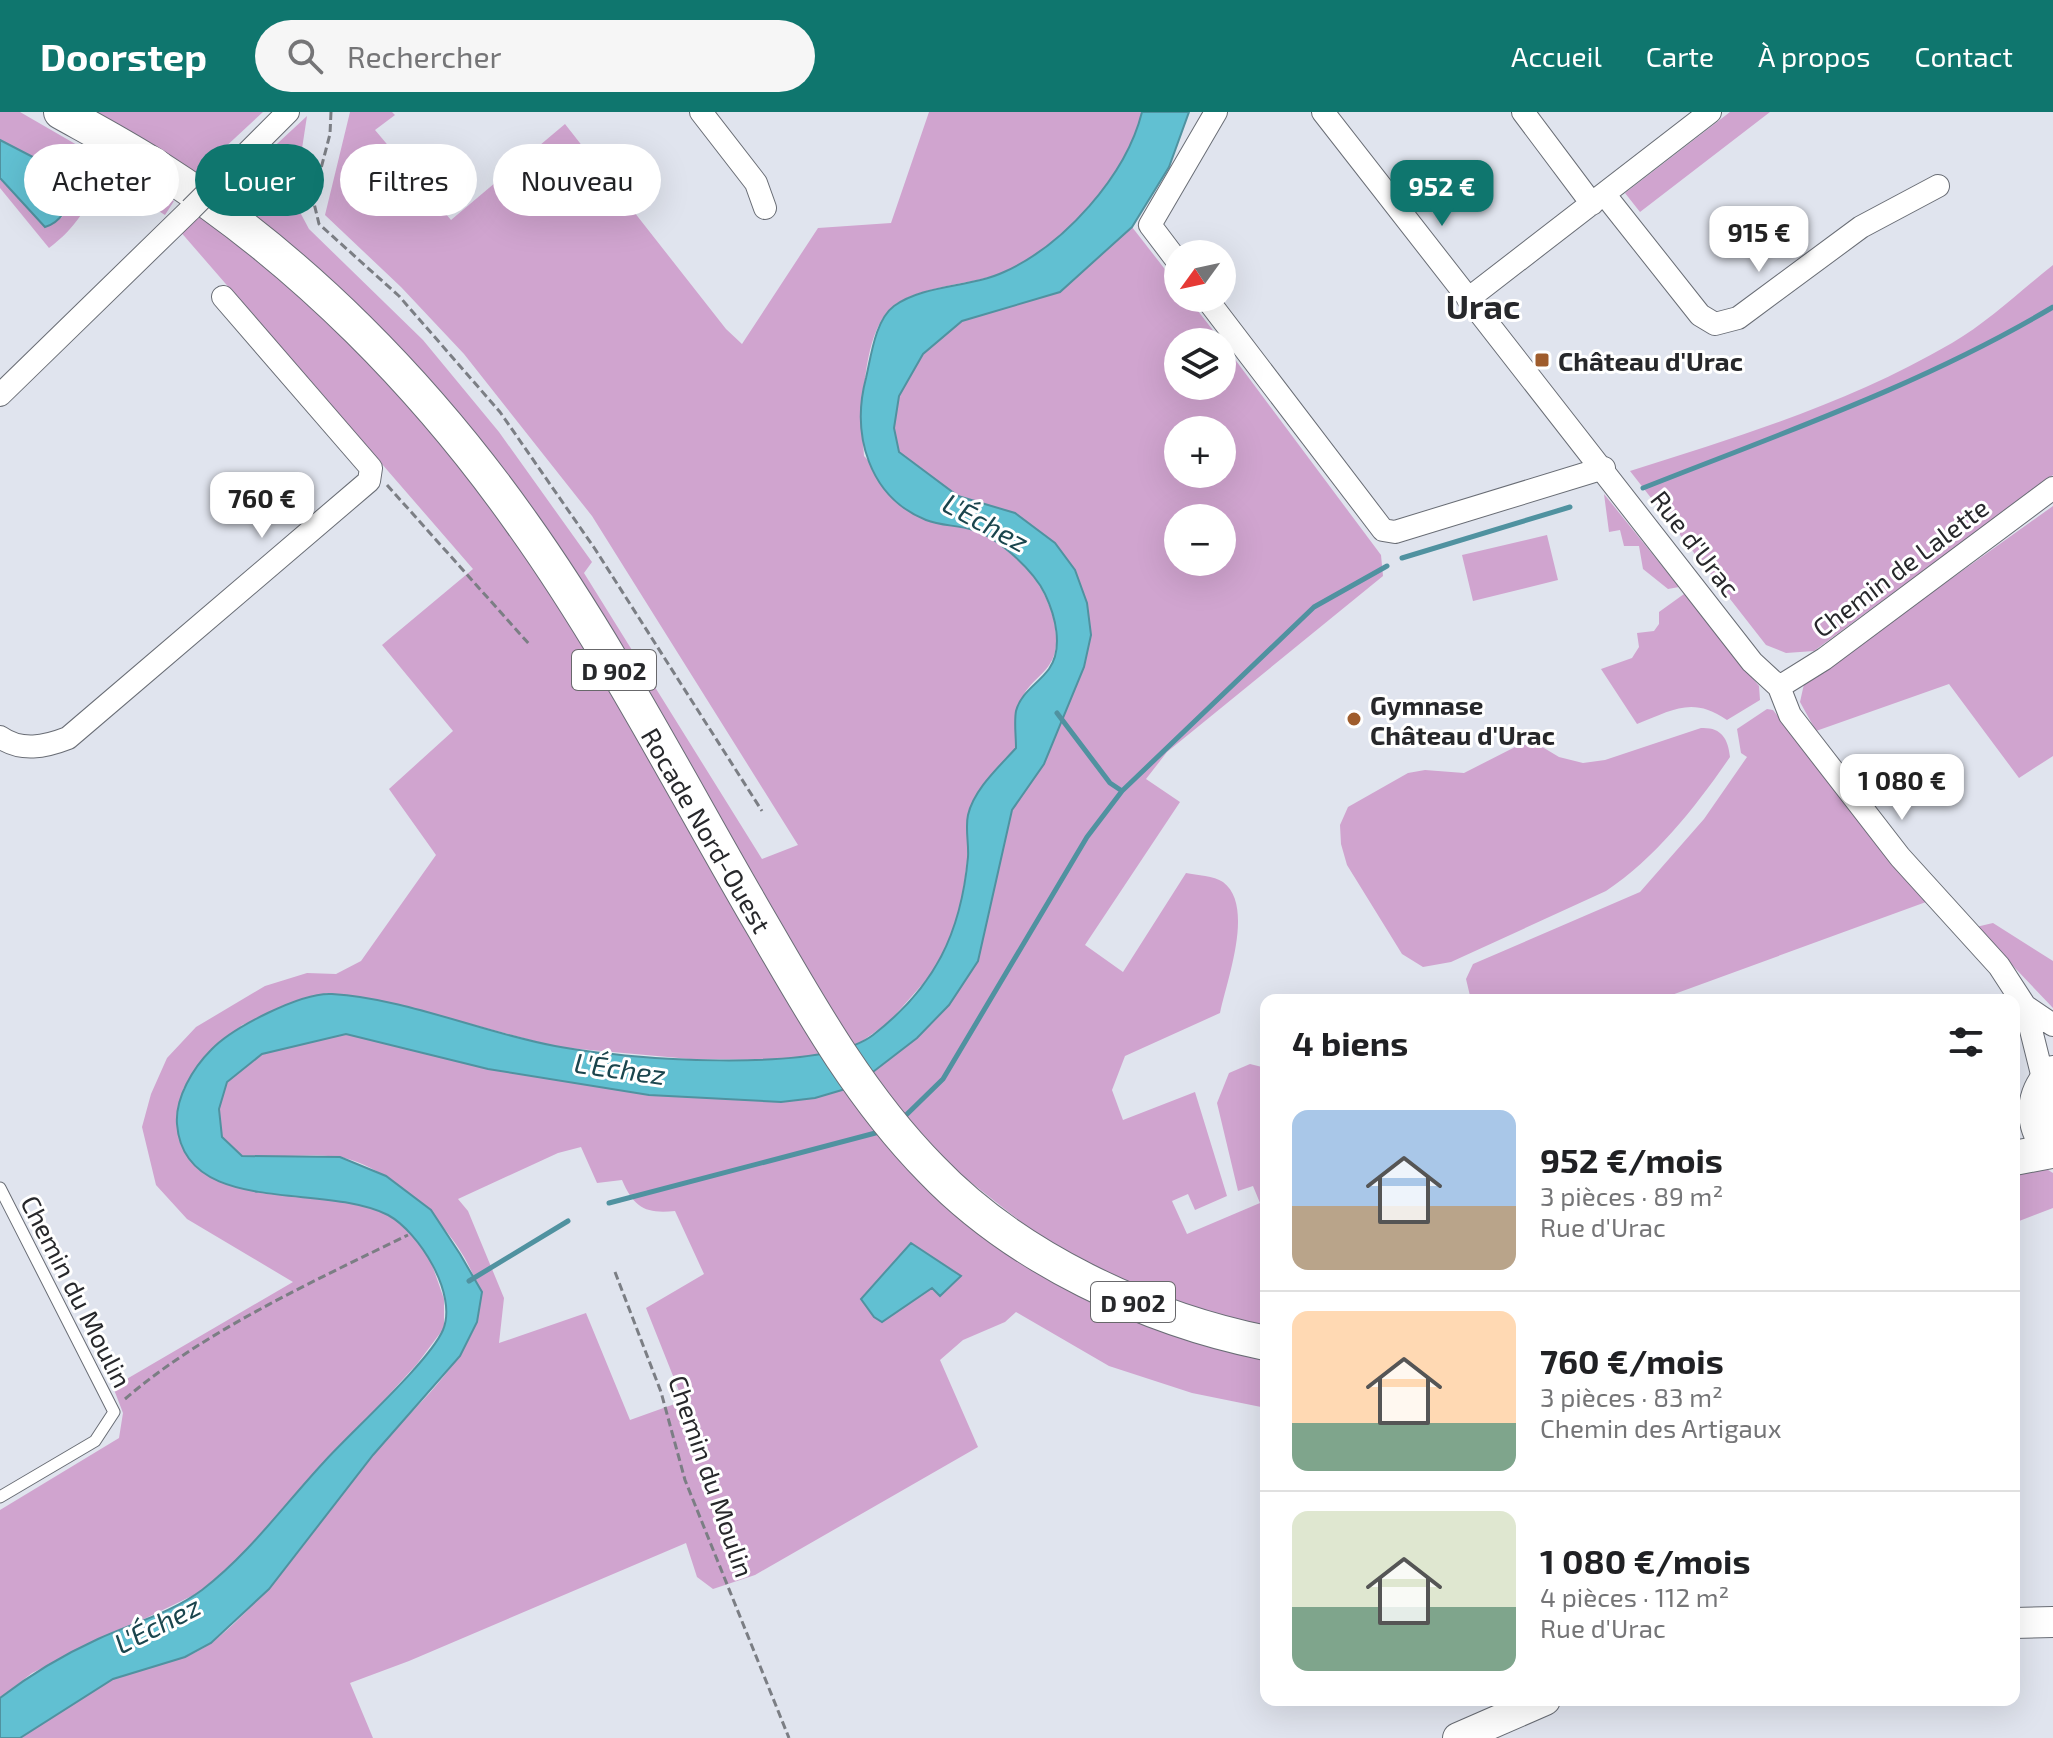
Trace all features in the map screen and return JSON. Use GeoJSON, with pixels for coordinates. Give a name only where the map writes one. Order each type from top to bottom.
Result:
{"type":"FeatureCollection","features":[{"type":"Feature","properties":{"kind":"main road","name":"Rocade Nord-Ouest"},"geometry":{"type":"LineString","coordinates":[[61,112],[162,170],[263,245],[374,345],[458,439],[523,523],[582,615],[816,1019],[865,1090],[934,1172],[1019,1240],[1109,1292],[1189,1324],[1260,1342]]}},
{"type":"Feature","properties":{"kind":"main road"},"geometry":{"type":"LineString","coordinates":[[2020,1157],[2052,1151],[2042,1139],[2037,1097]]}},
{"type":"Feature","properties":{"kind":"street"},"geometry":{"type":"LineString","coordinates":[[0,395],[288,112]]}},
{"type":"Feature","properties":{"kind":"street"},"geometry":{"type":"LineString","coordinates":[[701,112],[756,183],[765,208]]}},
{"type":"Feature","properties":{"kind":"street"},"geometry":{"type":"LineString","coordinates":[[1164,244],[1150,225],[1216,112]]}},
{"type":"Feature","properties":{"kind":"street","name":"Rue d'Urac"},"geometry":{"type":"LineString","coordinates":[[1323,112],[1604,468],[1752,662],[1779,687],[1790,715],[1900,857],[1999,966],[2017,994]]}},
{"type":"Feature","properties":{"kind":"street"},"geometry":{"type":"LineString","coordinates":[[1523,112],[1700,315],[1715,324],[1738,318],[1861,227],[1938,186]]}},
{"type":"Feature","properties":{"kind":"street"},"geometry":{"type":"LineString","coordinates":[[1468,299],[1710,112]]}},
{"type":"Feature","properties":{"kind":"street"},"geometry":{"type":"LineString","coordinates":[[0,737],[13,746],[47,747],[68,738],[369,481],[371,468],[223,297]]}},
{"type":"Feature","properties":{"kind":"street"},"geometry":{"type":"LineString","coordinates":[[1217,312],[1383,530],[1395,532],[1604,468]]}},
{"type":"Feature","properties":{"kind":"street","name":"Chemin de Lalette"},"geometry":{"type":"LineString","coordinates":[[1779,687],[1824,659],[2053,488]]}},
{"type":"Feature","properties":{"kind":"street","name":"Rue d'Urac"},"geometry":{"type":"LineString","coordinates":[[2020,998],[2025,1006],[2053,1025]]}},
{"type":"Feature","properties":{"kind":"street","name":"Rue d'Urac"},"geometry":{"type":"LineString","coordinates":[[2025,1006],[2037,1097]]}},
{"type":"Feature","properties":{"kind":"street"},"geometry":{"type":"LineString","coordinates":[[2020,1623],[2053,1622]]}},
{"type":"Feature","properties":{"kind":"street"},"geometry":{"type":"LineString","coordinates":[[1458,1738],[1531,1706]]}},
{"type":"Feature","properties":{"kind":"lane","name":"Chemin du Moulin"},"geometry":{"type":"LineString","coordinates":[[0,1188],[114,1412],[95,1441],[0,1497]]}},
{"type":"Feature","properties":{"kind":"path"},"geometry":{"type":"LineString","coordinates":[[331,112],[330,134],[313,199],[319,224],[399,296],[500,412],[595,549],[762,811]]}},
{"type":"Feature","properties":{"kind":"path"},"geometry":{"type":"LineString","coordinates":[[371,468],[529,644]]}},
{"type":"Feature","properties":{"kind":"path"},"geometry":{"type":"LineString","coordinates":[[114,1412],[155,1374],[263,1308],[408,1235]]}},
{"type":"Feature","properties":{"kind":"path","name":"Chemin du Moulin"},"geometry":{"type":"LineString","coordinates":[[615,1272],[661,1392],[690,1494],[789,1738]]}},
{"type":"Feature","properties":{"kind":"shaded area"},"geometry":{"type":"Polygon","coordinates":[[[0,112],[20,112],[75,144],[24,144],[24,152],[0,140],[0,112]]]}},
{"type":"Feature","properties":{"kind":"shaded area"},"geometry":{"type":"Polygon","coordinates":[[[91,112],[263,112],[229,144],[195,144],[193,177],[179,168],[179,144],[141,144],[91,112]]]}},
{"type":"Feature","properties":{"kind":"shaded area"},"geometry":{"type":"Polygon","coordinates":[[[350,112],[392,112],[395,115],[375,130],[387,144],[342,144],[350,112]]]}},
{"type":"Feature","properties":{"kind":"shaded area"},"geometry":{"type":"Polygon","coordinates":[[[929,112],[1142,112],[1135,139],[1125,160],[1096,199],[1059,236],[1002,273],[928,290],[901,301],[881,321],[868,357],[863,400],[864,456],[923,517],[934,523],[977,531],[993,539],[1021,563],[1033,577],[1051,610],[1056,645],[1052,661],[1021,700],[1016,720],[1016,748],[983,786],[968,815],[968,854],[959,921],[935,970],[889,1022],[851,1049],[516,493],[239,216],[302,216],[309,229],[423,340],[499,432],[592,562],[584,573],[762,859],[798,845],[592,516],[464,354],[401,287],[325,215],[340,153],[340,216],[448,216],[451,220],[456,216],[477,216],[477,198],[493,185],[493,216],[637,216],[726,329],[742,344],[818,228],[891,223],[929,112]]]}},
{"type":"Feature","properties":{"kind":"shaded area"},"geometry":{"type":"Polygon","coordinates":[[[1730,112],[1770,112],[1640,212],[1625,193],[1730,112]]]}},
{"type":"Feature","properties":{"kind":"shaded area"},"geometry":{"type":"Polygon","coordinates":[[[307,116],[303,144],[277,144],[307,116]]]}},
{"type":"Feature","properties":{"kind":"shaded area"},"geometry":{"type":"Polygon","coordinates":[[[565,124],[581,144],[541,144],[565,124]]]}},
{"type":"Feature","properties":{"kind":"shaded area"},"geometry":{"type":"Polygon","coordinates":[[[0,178],[24,204],[24,216],[35,216],[45,227],[62,217],[80,216],[49,248],[0,188],[0,178]]]}},
{"type":"Feature","properties":{"kind":"shaded area"},"geometry":{"type":"Polygon","coordinates":[[[195,215],[205,216],[261,259],[373,361],[490,502],[568,619],[823,1054],[785,1060],[690,1059],[557,1047],[426,1012],[327,993],[242,1025],[183,1089],[262,1193],[354,1201],[391,1216],[413,1234],[430,1259],[444,1299],[444,1328],[417,1364],[240,1558],[198,1593],[32,1673],[0,1698],[0,1510],[119,1438],[123,1413],[113,1387],[293,1282],[187,1219],[156,1185],[142,1127],[151,1094],[167,1058],[196,1027],[265,986],[307,973],[336,974],[361,961],[436,855],[389,789],[453,731],[382,645],[473,569],[179,230],[195,215]]]}},
{"type":"Feature","properties":{"kind":"shaded area"},"geometry":{"type":"Polygon","coordinates":[[[1132,227],[1164,268],[1164,312],[1199,312],[1211,328],[1164,328],[1164,400],[1236,400],[1236,361],[1381,555],[1383,576],[1167,752],[1146,779],[1180,802],[1085,945],[1123,972],[1186,873],[1219,880],[1232,893],[1238,925],[1220,1013],[1125,1056],[1112,1090],[1123,1120],[1195,1092],[1227,1196],[1195,1210],[1188,1194],[1172,1201],[1187,1234],[1260,1203],[1260,1327],[1141,1292],[1059,1252],[959,1173],[898,1109],[869,1123],[922,1183],[1024,1263],[1150,1326],[1210,1345],[1260,1354],[1260,1407],[1192,1393],[1109,1366],[1016,1312],[1005,1322],[963,1340],[940,1360],[978,1447],[755,1575],[713,1589],[697,1577],[686,1543],[350,1683],[373,1738],[20,1738],[100,1685],[203,1649],[237,1621],[297,1553],[371,1457],[443,1378],[476,1324],[479,1300],[473,1274],[438,1221],[388,1178],[362,1164],[339,1157],[315,1155],[242,1156],[222,1137],[219,1109],[227,1082],[263,1054],[346,1034],[488,1069],[649,1095],[781,1102],[815,1098],[842,1090],[869,1075],[917,1038],[949,1005],[978,961],[1012,810],[1044,764],[1084,667],[1091,635],[1087,603],[1075,570],[1055,543],[1015,513],[958,496],[899,452],[894,428],[899,396],[923,354],[962,321],[1060,292],[1132,227]],[[581,1147],[558,1153],[458,1199],[468,1211],[504,1298],[499,1343],[586,1313],[630,1420],[683,1401],[646,1308],[704,1274],[675,1211],[642,1207],[631,1197],[622,1180],[597,1183],[581,1147]]]}},
{"type":"Feature","properties":{"kind":"shaded area"},"geometry":{"type":"Polygon","coordinates":[[[2053,265],[2053,475],[1814,651],[1786,653],[1766,645],[1630,471],[1795,416],[1875,383],[1978,326],[2053,265]]]}},
{"type":"Feature","properties":{"kind":"shaded area"},"geometry":{"type":"Polygon","coordinates":[[[1604,494],[1679,587],[1668,589],[1643,569],[1639,546],[1624,546],[1620,530],[1609,532],[1604,494]]]}},
{"type":"Feature","properties":{"kind":"shaded area"},"geometry":{"type":"Polygon","coordinates":[[[2053,506],[2053,756],[2019,778],[1949,684],[1816,731],[1800,702],[1804,684],[2053,506]]]}},
{"type":"Feature","properties":{"kind":"shaded area"},"geometry":{"type":"Polygon","coordinates":[[[1547,535],[1558,580],[1473,601],[1462,555],[1547,535]]]}},
{"type":"Feature","properties":{"kind":"shaded area"},"geometry":{"type":"Polygon","coordinates":[[[1684,594],[1759,686],[1760,700],[1727,720],[1693,707],[1672,710],[1637,724],[1601,669],[1632,658],[1639,647],[1637,633],[1654,631],[1659,624],[1659,612],[1684,594]]]}},
{"type":"Feature","properties":{"kind":"shaded area"},"geometry":{"type":"Polygon","coordinates":[[[1767,709],[1773,710],[1926,902],[1674,994],[1470,994],[1466,979],[1473,964],[1640,892],[1704,819],[1747,757],[1741,753],[1737,729],[1767,709]]]}},
{"type":"Feature","properties":{"kind":"shaded area"},"geometry":{"type":"Polygon","coordinates":[[[1701,728],[1714,729],[1722,735],[1730,757],[1704,794],[1642,863],[1606,891],[1451,962],[1423,967],[1402,954],[1347,865],[1340,825],[1348,807],[1408,773],[1425,770],[1464,773],[1519,745],[1539,745],[1559,757],[1583,763],[1605,760],[1701,728]]]}},
{"type":"Feature","properties":{"kind":"shaded area"},"geometry":{"type":"Polygon","coordinates":[[[1993,923],[2053,961],[2053,1008],[1976,927],[1993,923]]]}},
{"type":"Feature","properties":{"kind":"shaded area"},"geometry":{"type":"Polygon","coordinates":[[[1250,1064],[1260,1066],[1260,1203],[1253,1186],[1238,1191],[1217,1103],[1229,1073],[1250,1064]]]}},
{"type":"Feature","properties":{"kind":"shaded area"},"geometry":{"type":"Polygon","coordinates":[[[2040,1165],[2053,1173],[2053,1208],[2020,1221],[2020,1167],[2040,1165]]]}},
{"type":"Feature","properties":{"kind":"water","name":"L'Échez"},"geometry":{"type":"Polygon","coordinates":[[[1142,112],[1189,112],[1169,167],[1132,227],[1060,292],[962,321],[923,354],[899,396],[894,428],[899,452],[958,496],[1015,513],[1055,543],[1075,570],[1087,603],[1091,635],[1084,667],[1044,764],[1012,810],[978,961],[949,1005],[917,1038],[869,1075],[842,1090],[815,1098],[781,1102],[649,1095],[488,1069],[346,1034],[262,1054],[227,1082],[219,1109],[222,1137],[242,1156],[340,1157],[386,1176],[431,1210],[460,1254],[482,1292],[477,1322],[460,1356],[373,1455],[269,1589],[211,1643],[185,1657],[113,1679],[20,1738],[0,1738],[0,1698],[60,1658],[178,1605],[219,1576],[406,1378],[443,1330],[445,1299],[440,1282],[423,1249],[400,1223],[361,1205],[230,1185],[204,1173],[185,1154],[177,1124],[182,1094],[204,1057],[221,1041],[250,1022],[286,1005],[332,994],[387,1002],[528,1040],[585,1051],[671,1059],[767,1059],[811,1055],[847,1047],[873,1035],[895,1017],[928,978],[941,956],[959,910],[968,857],[967,820],[971,805],[988,779],[1016,748],[1016,711],[1030,688],[1054,661],[1057,642],[1052,612],[1045,594],[1033,575],[1014,556],[983,534],[932,522],[906,510],[878,480],[863,442],[861,421],[872,350],[882,320],[894,306],[919,294],[1004,272],[1049,245],[1090,206],[1107,184],[1134,136],[1142,112]]]}},
{"type":"Feature","properties":{"kind":"water"},"geometry":{"type":"Polygon","coordinates":[[[0,140],[24,152],[24,204],[0,178],[0,140]]]}},
{"type":"Feature","properties":{"kind":"water"},"geometry":{"type":"Polygon","coordinates":[[[35,216],[60,216],[52,224],[45,227],[35,216]]]}},
{"type":"Feature","properties":{"kind":"water"},"geometry":{"type":"Polygon","coordinates":[[[911,1243],[961,1276],[940,1296],[932,1288],[882,1322],[874,1317],[861,1299],[911,1243]]]}},
{"type":"Feature","properties":{"kind":"waterway"},"geometry":{"type":"LineString","coordinates":[[1643,488],[1903,384],[2004,335],[2053,307]]}},
{"type":"Feature","properties":{"kind":"waterway"},"geometry":{"type":"LineString","coordinates":[[1402,558],[1570,507]]}},
{"type":"Feature","properties":{"kind":"waterway"},"geometry":{"type":"LineString","coordinates":[[901,1120],[943,1079],[1087,837],[1122,791],[1314,607],[1387,566]]}},
{"type":"Feature","properties":{"kind":"waterway"},"geometry":{"type":"LineString","coordinates":[[1057,713],[1110,783],[1122,791]]}},
{"type":"Feature","properties":{"kind":"waterway"},"geometry":{"type":"LineString","coordinates":[[609,1203],[883,1131]]}},
{"type":"Feature","properties":{"kind":"waterway"},"geometry":{"type":"LineString","coordinates":[[469,1281],[568,1221]]}},
{"type":"Feature","properties":{"kind":"place","name":"Château d'Urac"},"geometry":{"type":"Point","coordinates":[1542,360]}},
{"type":"Feature","properties":{"kind":"place","name":"Gymnase Château d'Urac"},"geometry":{"type":"Point","coordinates":[1354,719]}},
{"type":"Feature","properties":{"kind":"district","name":"Urac"},"geometry":{"type":"Point","coordinates":[1483,305]}}]}
